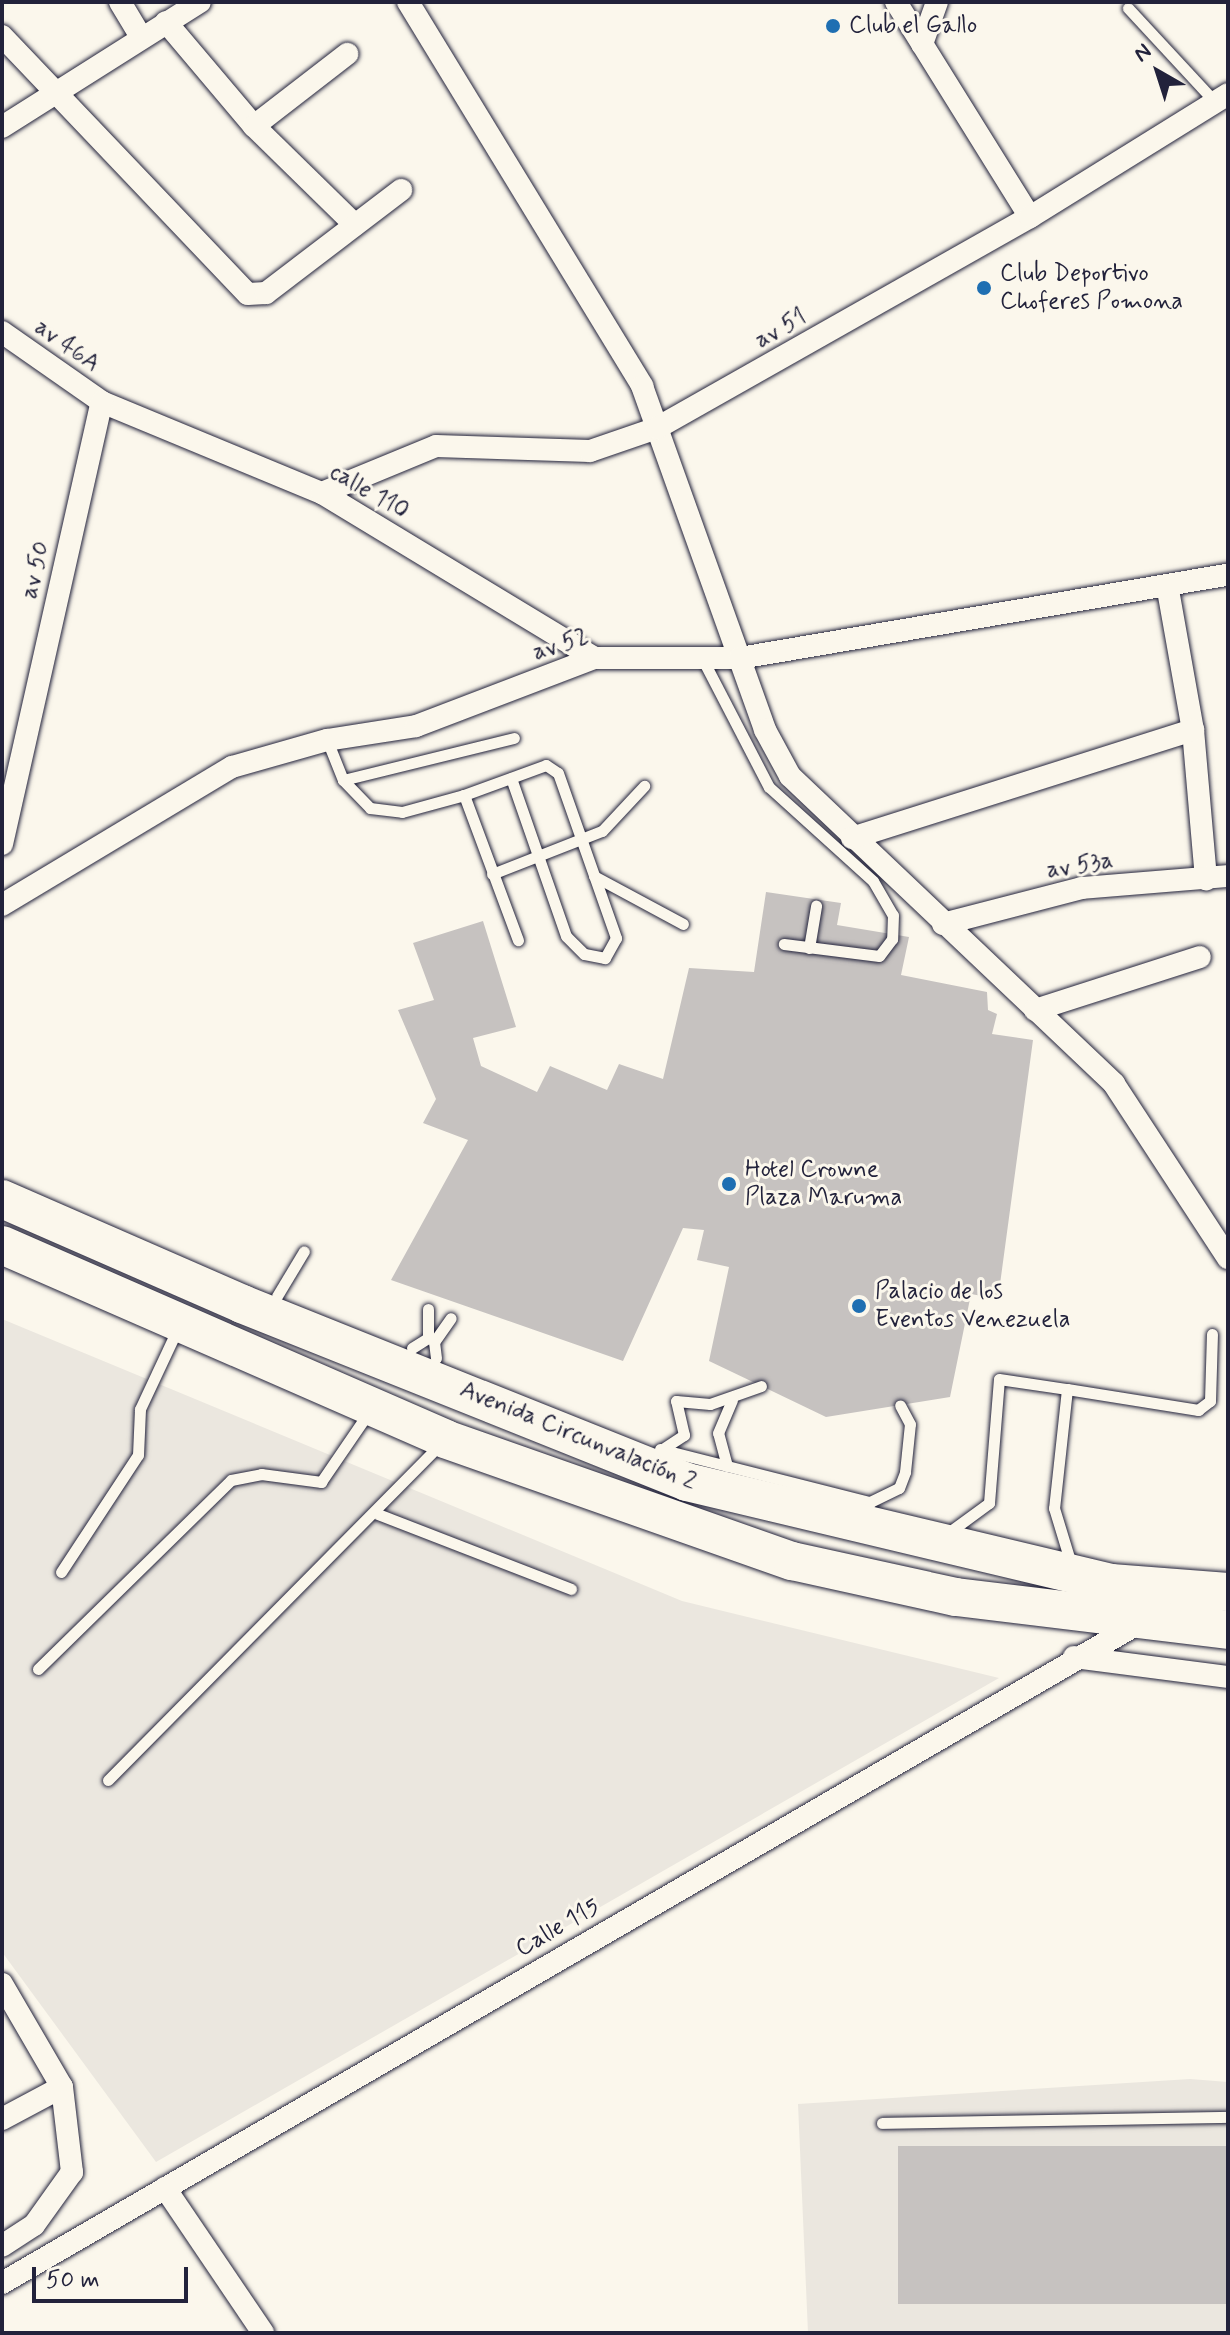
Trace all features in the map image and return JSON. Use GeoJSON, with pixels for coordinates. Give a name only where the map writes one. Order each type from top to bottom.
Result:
{"type":"FeatureCollection","features":[{"type":"Feature","properties":{"kind":"highway","name":"Avenida Circunvalación 2"},"geometry":{"type":"LineString","coordinates":[[2,1199],[242,1304],[687,1482],[1077,1575],[1228,1592]]}},
{"type":"Feature","properties":{"kind":"highway","name":"Avenida Circunvalación 2"},"geometry":{"type":"LineString","coordinates":[[2,1245],[445,1439],[792,1561],[956,1597],[1228,1630]]}},
{"type":"Feature","properties":{"kind":"street"},"geometry":{"type":"LineString","coordinates":[[120,2],[141,37]]}},
{"type":"Feature","properties":{"kind":"street"},"geometry":{"type":"LineString","coordinates":[[2,127],[200,2]]}},
{"type":"Feature","properties":{"kind":"street"},"geometry":{"type":"LineString","coordinates":[[408,2],[642,386],[740,658],[790,776],[1114,1084],[1228,1258]]}},
{"type":"Feature","properties":{"kind":"street"},"geometry":{"type":"LineString","coordinates":[[896,2],[1030,217]]}},
{"type":"Feature","properties":{"kind":"street"},"geometry":{"type":"LineString","coordinates":[[922,44],[937,2]]}},
{"type":"Feature","properties":{"kind":"street"},"geometry":{"type":"LineString","coordinates":[[166,22],[254,126],[355,225]]}},
{"type":"Feature","properties":{"kind":"street"},"geometry":{"type":"LineString","coordinates":[[2,36],[54,97],[248,294],[266,293],[401,190]]}},
{"type":"Feature","properties":{"kind":"street"},"geometry":{"type":"LineString","coordinates":[[254,126],[347,54]]}},
{"type":"Feature","properties":{"kind":"street","name":"av 51"},"geometry":{"type":"LineString","coordinates":[[322,493],[436,446],[590,451],[657,428],[1030,217],[1224,102]]}},
{"type":"Feature","properties":{"kind":"street","name":"av 46A"},"geometry":{"type":"LineString","coordinates":[[2,332],[102,402]]}},
{"type":"Feature","properties":{"kind":"street","name":"calle 110"},"geometry":{"type":"LineString","coordinates":[[102,402],[322,493],[594,658]]}},
{"type":"Feature","properties":{"kind":"street","name":"av 50"},"geometry":{"type":"LineString","coordinates":[[2,844],[102,402]]}},
{"type":"Feature","properties":{"kind":"street","name":"av 52"},"geometry":{"type":"LineString","coordinates":[[2,905],[232,767],[327,740],[416,726],[594,658],[740,658],[1168,590],[1228,575]]}},
{"type":"Feature","properties":{"kind":"street"},"geometry":{"type":"LineString","coordinates":[[1168,590],[1217,877]]}},
{"type":"Feature","properties":{"kind":"street"},"geometry":{"type":"LineString","coordinates":[[852,838],[1193,730]]}},
{"type":"Feature","properties":{"kind":"street","name":"av 53a"},"geometry":{"type":"LineString","coordinates":[[943,924],[1082,888],[1217,877]]}},
{"type":"Feature","properties":{"kind":"street"},"geometry":{"type":"LineString","coordinates":[[1035,1010],[1200,957]]}},
{"type":"Feature","properties":{"kind":"street","name":"Calle 115"},"geometry":{"type":"LineString","coordinates":[[2,2283],[1074,1657],[1142,1621]]}},
{"type":"Feature","properties":{"kind":"street"},"geometry":{"type":"LineString","coordinates":[[1074,1657],[1228,1677]]}},
{"type":"Feature","properties":{"kind":"street"},"geometry":{"type":"LineString","coordinates":[[2,1984],[62,2087],[72,2172],[34,2225],[2,2246]]}},
{"type":"Feature","properties":{"kind":"street"},"geometry":{"type":"LineString","coordinates":[[2,2119],[62,2087]]}},
{"type":"Feature","properties":{"kind":"street"},"geometry":{"type":"LineString","coordinates":[[165,2188],[263,2333]]}},
{"type":"Feature","properties":{"kind":"lane"},"geometry":{"type":"LineString","coordinates":[[1128,8],[1224,102]]}},
{"type":"Feature","properties":{"kind":"lane"},"geometry":{"type":"LineString","coordinates":[[701,658],[769,787],[888,898],[893,928],[879,956],[784,944]]}},
{"type":"Feature","properties":{"kind":"lane"},"geometry":{"type":"LineString","coordinates":[[343,780],[514,738]]}},
{"type":"Feature","properties":{"kind":"lane"},"geometry":{"type":"LineString","coordinates":[[327,740],[343,780],[383,812],[464,795],[511,778],[553,768],[616,938],[605,958],[584,954],[566,936],[534,858],[511,778]]}},
{"type":"Feature","properties":{"kind":"lane"},"geometry":{"type":"LineString","coordinates":[[492,874],[582,841],[624,813],[644,786]]}},
{"type":"Feature","properties":{"kind":"lane"},"geometry":{"type":"LineString","coordinates":[[464,795],[518,940]]}},
{"type":"Feature","properties":{"kind":"lane"},"geometry":{"type":"LineString","coordinates":[[594,876],[683,924]]}},
{"type":"Feature","properties":{"kind":"lane"},"geometry":{"type":"LineString","coordinates":[[809,948],[816,906]]}},
{"type":"Feature","properties":{"kind":"lane"},"geometry":{"type":"LineString","coordinates":[[277,1296],[304,1251]]}},
{"type":"Feature","properties":{"kind":"lane"},"geometry":{"type":"LineString","coordinates":[[412,1348],[428,1338],[428,1309]]}},
{"type":"Feature","properties":{"kind":"lane"},"geometry":{"type":"LineString","coordinates":[[436,1358],[434,1342],[451,1318]]}},
{"type":"Feature","properties":{"kind":"lane"},"geometry":{"type":"LineString","coordinates":[[61,1572],[138,1455],[140,1409],[180,1323]]}},
{"type":"Feature","properties":{"kind":"lane"},"geometry":{"type":"LineString","coordinates":[[932,1542],[989,1503],[999,1379],[1198,1410],[1210,1401],[1212,1334]]}},
{"type":"Feature","properties":{"kind":"lane"},"geometry":{"type":"LineString","coordinates":[[761,1386],[732,1400],[676,1401],[684,1435],[660,1449],[870,1502],[886,1499],[905,1472],[910,1424],[900,1405]]}},
{"type":"Feature","properties":{"kind":"lane"},"geometry":{"type":"LineString","coordinates":[[1067,1389],[1054,1508],[1077,1575]]}},
{"type":"Feature","properties":{"kind":"lane"},"geometry":{"type":"LineString","coordinates":[[727,1466],[718,1433],[732,1400]]}},
{"type":"Feature","properties":{"kind":"lane"},"geometry":{"type":"LineString","coordinates":[[38,1669],[231,1480],[261,1474],[321,1482],[372,1408]]}},
{"type":"Feature","properties":{"kind":"lane"},"geometry":{"type":"LineString","coordinates":[[108,1780],[378,1514],[445,1439]]}},
{"type":"Feature","properties":{"kind":"lane"},"geometry":{"type":"LineString","coordinates":[[378,1514],[571,1589]]}},
{"type":"Feature","properties":{"kind":"lane"},"geometry":{"type":"LineString","coordinates":[[882,2123],[1228,2117]]}},
{"type":"Feature","properties":{"kind":"shaded area"},"geometry":{"type":"Polygon","coordinates":[[[2,1319],[682,1601],[999,1678],[156,2162],[2,1952],[2,1319]]]}},
{"type":"Feature","properties":{"kind":"shaded area"},"geometry":{"type":"Polygon","coordinates":[[[1190,2079],[1228,2082],[1228,2333],[808,2333],[798,2104],[1190,2079]]]}},
{"type":"Feature","properties":{"kind":"building","name":"Hotel Crowne Plaza Maruma"},"geometry":{"type":"Polygon","coordinates":[[[766,892],[841,903],[837,925],[909,937],[901,975],[987,992],[988,1010],[997,1014],[992,1034],[1033,1040],[998,1299],[971,1294],[950,1397],[826,1417],[709,1361],[729,1267],[697,1260],[704,1230],[683,1228],[623,1361],[391,1280],[468,1140],[423,1123],[436,1099],[398,1010],[434,1000],[413,943],[483,921],[516,1027],[473,1038],[481,1066],[537,1092],[550,1066],[607,1090],[619,1064],[663,1079],[689,968],[754,972],[766,892]]]}},
{"type":"Feature","properties":{"kind":"building"},"geometry":{"type":"Polygon","coordinates":[[[898,2146],[1228,2146],[1228,2304],[898,2304],[898,2146]]]}},
{"type":"Feature","properties":{"kind":"place","name":"Club el Gallo"},"geometry":{"type":"Point","coordinates":[833,26]}},
{"type":"Feature","properties":{"kind":"place","name":"Club Deportivo Choferes Pomona"},"geometry":{"type":"Point","coordinates":[984,288]}},
{"type":"Feature","properties":{"kind":"place","name":"Hotel Crowne Plaza Maruma"},"geometry":{"type":"Point","coordinates":[729,1184]}},
{"type":"Feature","properties":{"kind":"place","name":"Palacio de los Eventos Venezuela"},"geometry":{"type":"Point","coordinates":[859,1306]}}]}
